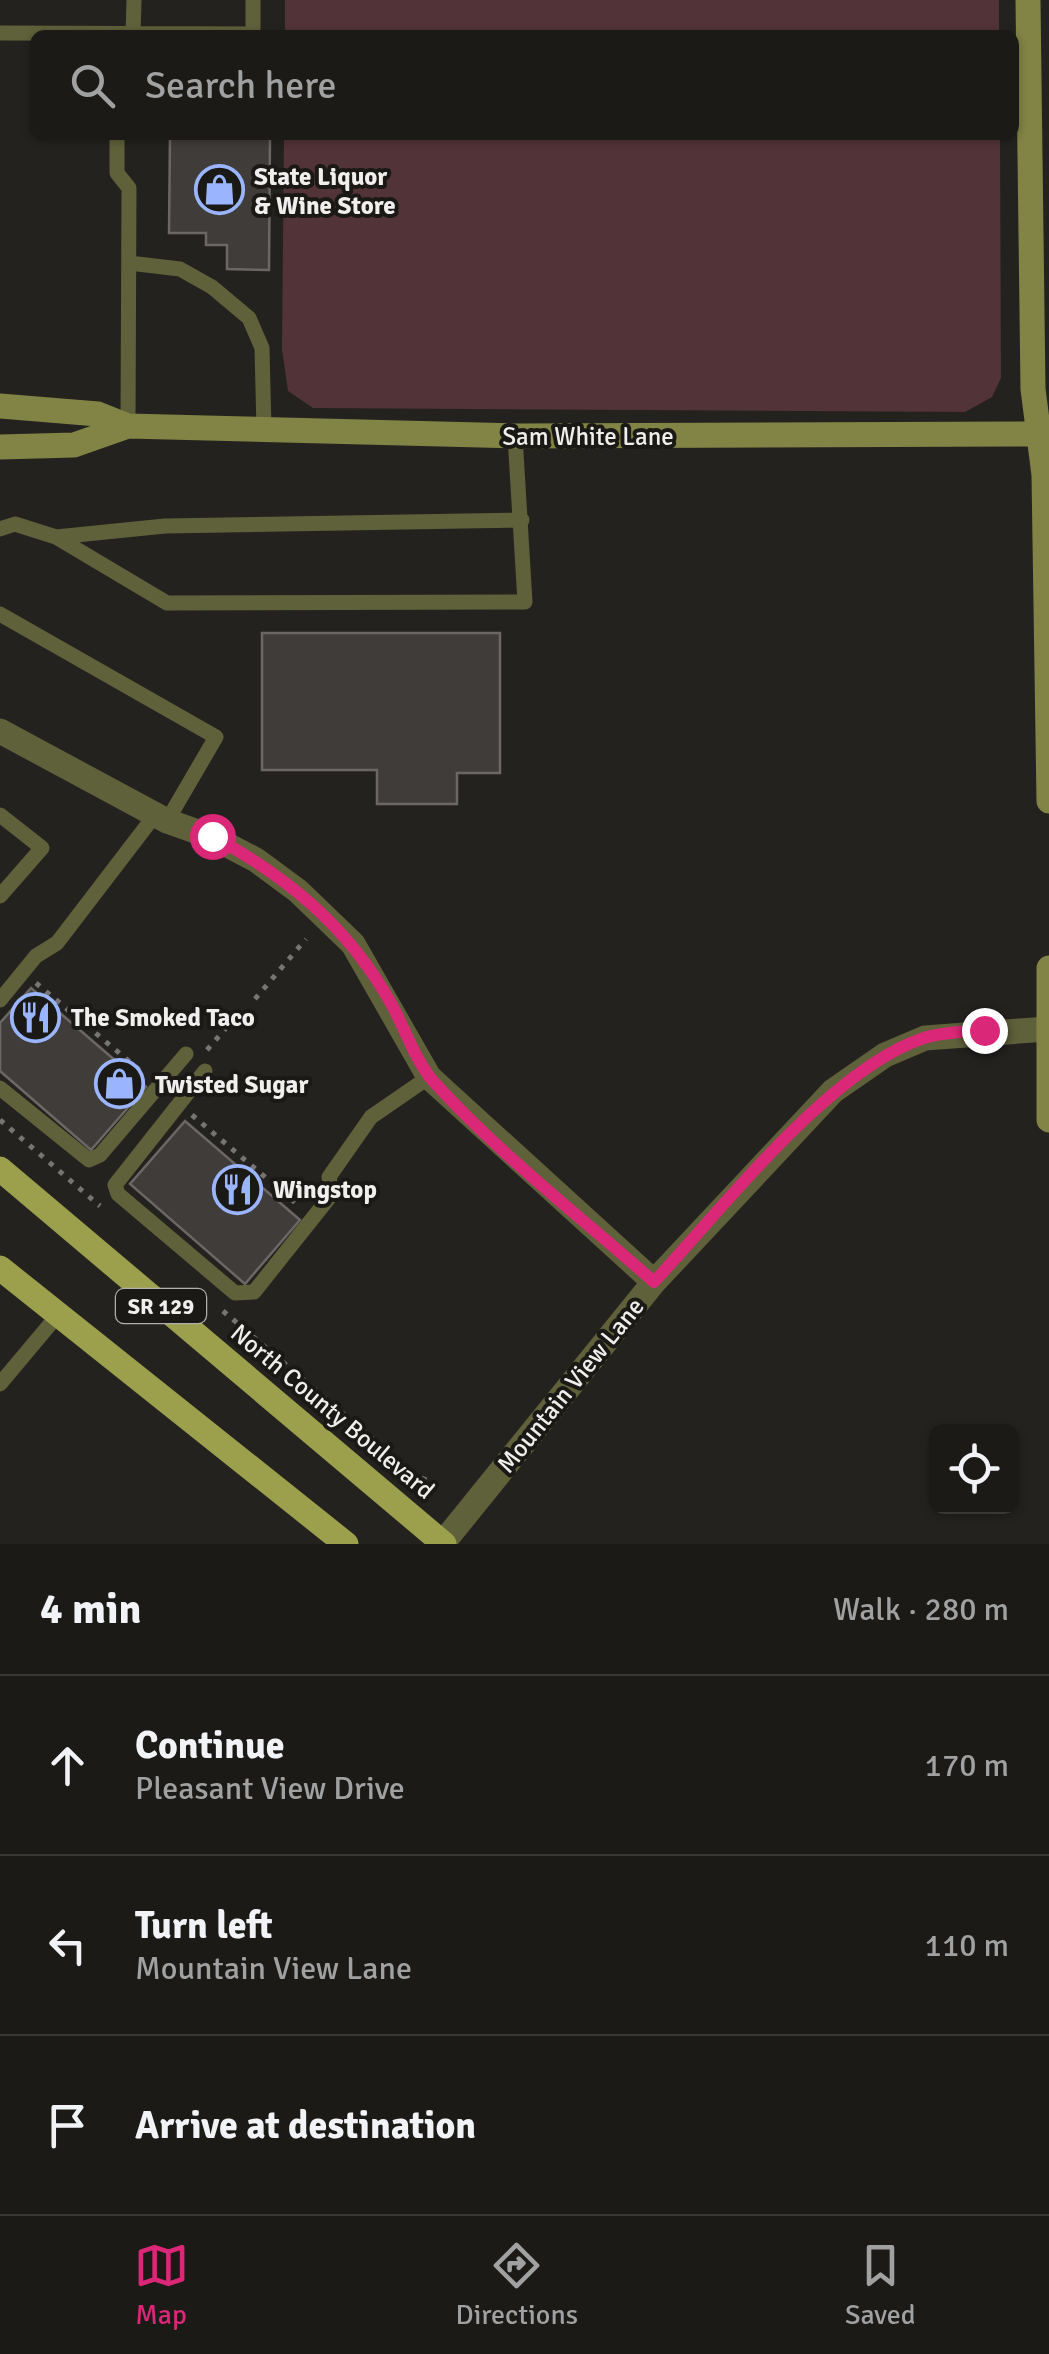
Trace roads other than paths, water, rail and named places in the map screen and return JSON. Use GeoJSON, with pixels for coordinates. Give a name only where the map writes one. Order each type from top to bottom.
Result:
{"type":"FeatureCollection","features":[{"type":"Feature","properties":{"kind":"main road","name":"North County Boulevard"},"geometry":{"type":"LineString","coordinates":[[0,1169],[443,1544]]}},
{"type":"Feature","properties":{"kind":"main road","name":"SR 129"},"geometry":{"type":"LineString","coordinates":[[0,1268],[346,1544]]}},
{"type":"Feature","properties":{"kind":"street"},"geometry":{"type":"LineString","coordinates":[[1028,0],[1033,389],[1044,434],[1049,801]]}},
{"type":"Feature","properties":{"kind":"street","name":"Sam White Lane"},"geometry":{"type":"LineString","coordinates":[[0,406],[98,414],[128,426],[264,430],[515,436],[1044,434]]}},
{"type":"Feature","properties":{"kind":"street","name":"Sam White Lane"},"geometry":{"type":"LineString","coordinates":[[0,447],[74,445],[128,426]]}},
{"type":"Feature","properties":{"kind":"street"},"geometry":{"type":"LineString","coordinates":[[0,730],[161,818],[212,836],[256,860],[333,922],[353,944],[388,999],[429,1077],[654,1282]]}},
{"type":"Feature","properties":{"kind":"street"},"geometry":{"type":"LineString","coordinates":[[1049,968],[1049,1120]]}},
{"type":"Feature","properties":{"kind":"street","name":"Mountain View Lane"},"geometry":{"type":"LineString","coordinates":[[443,1544],[654,1282],[833,1091],[885,1055],[925,1038],[1047,1029]]}},
{"type":"Feature","properties":{"kind":"lane"},"geometry":{"type":"LineString","coordinates":[[134,0],[134,30]]}},
{"type":"Feature","properties":{"kind":"lane"},"geometry":{"type":"LineString","coordinates":[[253,30],[254,0]]}},
{"type":"Feature","properties":{"kind":"lane"},"geometry":{"type":"LineString","coordinates":[[0,33],[30,33]]}},
{"type":"Feature","properties":{"kind":"lane"},"geometry":{"type":"LineString","coordinates":[[117,140],[117,173],[129,188],[128,426]]}},
{"type":"Feature","properties":{"kind":"lane"},"geometry":{"type":"LineString","coordinates":[[129,264],[180,269],[212,287],[249,318],[262,348],[264,430]]}},
{"type":"Feature","properties":{"kind":"lane"},"geometry":{"type":"LineString","coordinates":[[0,528],[15,524],[56,537],[167,603],[525,602],[515,436]]}},
{"type":"Feature","properties":{"kind":"lane"},"geometry":{"type":"LineString","coordinates":[[56,537],[165,526],[522,520]]}},
{"type":"Feature","properties":{"kind":"lane"},"geometry":{"type":"LineString","coordinates":[[0,614],[216,737],[161,818],[57,943],[36,956],[0,1000]]}},
{"type":"Feature","properties":{"kind":"lane"},"geometry":{"type":"LineString","coordinates":[[0,815],[42,848],[0,896]]}},
{"type":"Feature","properties":{"kind":"lane"},"geometry":{"type":"LineString","coordinates":[[0,1088],[89,1160],[100,1155],[186,1054]]}},
{"type":"Feature","properties":{"kind":"lane"},"geometry":{"type":"LineString","coordinates":[[205,1071],[117,1177],[118,1194],[244,1296],[254,1292],[332,1194],[329,1177],[371,1117],[429,1077]]}},
{"type":"Feature","properties":{"kind":"lane"},"geometry":{"type":"LineString","coordinates":[[0,1384],[58,1316]]}},
{"type":"Feature","properties":{"kind":"place","name":"State Liquor & Wine Store"},"geometry":{"type":"Point","coordinates":[219,190]}},
{"type":"Feature","properties":{"kind":"place","name":"The Smoked Taco"},"geometry":{"type":"Point","coordinates":[36,1017]}},
{"type":"Feature","properties":{"kind":"place","name":"Twisted Sugar"},"geometry":{"type":"Point","coordinates":[120,1084]}},
{"type":"Feature","properties":{"kind":"place","name":"Wingstop"},"geometry":{"type":"Point","coordinates":[238,1189]}}]}
